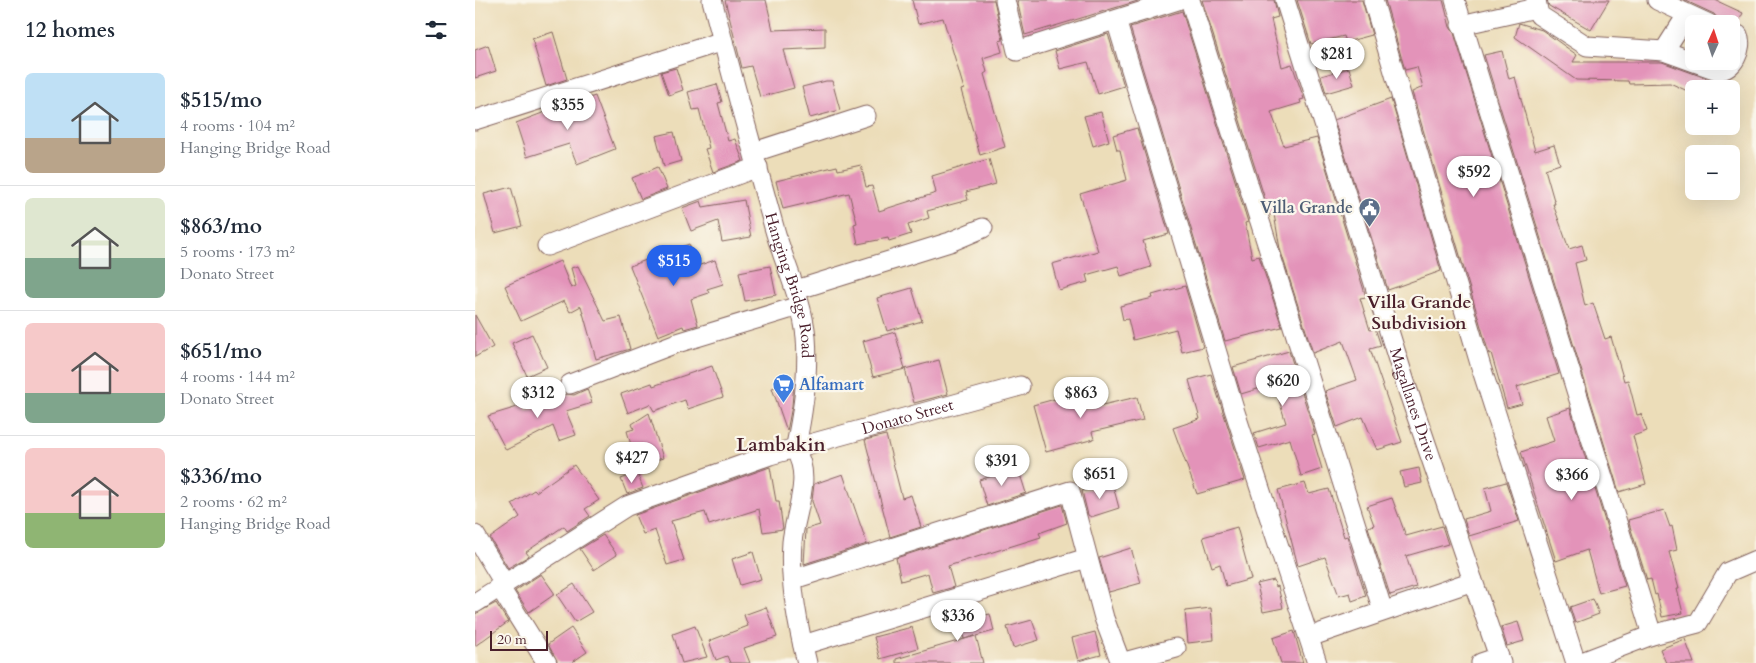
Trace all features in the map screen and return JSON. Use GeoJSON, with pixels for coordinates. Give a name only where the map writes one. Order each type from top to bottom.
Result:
{"type":"FeatureCollection","features":[{"type":"Feature","properties":{"kind":"street","name":"Hanging Bridge Road"},"geometry":{"type":"LineString","coordinates":[[712,0],[775,230],[797,298],[805,334],[807,356],[803,416],[795,450]]}},
{"type":"Feature","properties":{"kind":"street"},"geometry":{"type":"LineString","coordinates":[[1005,0],[1017,51],[1178,0]]}},
{"type":"Feature","properties":{"kind":"street"},"geometry":{"type":"LineString","coordinates":[[1190,0],[1383,611]]}},
{"type":"Feature","properties":{"kind":"street","name":"Magallanes Drive"},"geometry":{"type":"LineString","coordinates":[[1285,0],[1405,382],[1473,581],[1494,661]]}},
{"type":"Feature","properties":{"kind":"street"},"geometry":{"type":"LineString","coordinates":[[1373,0],[1481,366],[1577,663],[1652,635],[1698,623],[1727,572],[1756,560]]}},
{"type":"Feature","properties":{"kind":"street"},"geometry":{"type":"LineString","coordinates":[[1455,0],[1461,26],[1652,635]]}},
{"type":"Feature","properties":{"kind":"street"},"geometry":{"type":"LineString","coordinates":[[1657,0],[1687,15]]}},
{"type":"Feature","properties":{"kind":"street"},"geometry":{"type":"LineString","coordinates":[[1461,26],[1536,4],[1539,14],[1549,23],[1587,46],[1664,51],[1685,58]]}},
{"type":"Feature","properties":{"kind":"street"},"geometry":{"type":"LineString","coordinates":[[1664,51],[1685,18]]}},
{"type":"Feature","properties":{"kind":"street"},"geometry":{"type":"LineString","coordinates":[[1116,20],[1234,410],[1317,663]]}},
{"type":"Feature","properties":{"kind":"street"},"geometry":{"type":"LineString","coordinates":[[475,120],[723,41]]}},
{"type":"Feature","properties":{"kind":"street"},"geometry":{"type":"LineString","coordinates":[[547,246],[866,116]]}},
{"type":"Feature","properties":{"kind":"street"},"geometry":{"type":"LineString","coordinates":[[570,384],[951,242],[983,228]]}},
{"type":"Feature","properties":{"kind":"street","name":"Donato Street"},"geometry":{"type":"LineString","coordinates":[[475,603],[627,506],[770,455],[795,450],[1020,386]]}},
{"type":"Feature","properties":{"kind":"street"},"geometry":{"type":"LineString","coordinates":[[795,450],[801,459],[804,472],[792,543],[794,579],[805,654],[1087,558]]}},
{"type":"Feature","properties":{"kind":"street"},"geometry":{"type":"LineString","coordinates":[[794,579],[1070,491],[1104,618],[1121,663],[1176,648]]}},
{"type":"Feature","properties":{"kind":"street"},"geometry":{"type":"LineString","coordinates":[[475,535],[547,663]]}},
{"type":"Feature","properties":{"kind":"street"},"geometry":{"type":"LineString","coordinates":[[1309,637],[1473,581]]}},
{"type":"Feature","properties":{"kind":"building"},"geometry":{"type":"Polygon","coordinates":[[[725,0],[766,0],[773,30],[825,28],[825,48],[783,50],[794,88],[760,97],[751,66],[742,68],[725,0]]]}},
{"type":"Feature","properties":{"kind":"building"},"geometry":{"type":"Polygon","coordinates":[[[912,0],[994,0],[1003,40],[999,41],[1002,52],[983,58],[987,72],[984,74],[1005,147],[980,155],[961,90],[964,89],[943,18],[918,24],[912,0]]]}},
{"type":"Feature","properties":{"kind":"building"},"geometry":{"type":"Polygon","coordinates":[[[1017,0],[1141,0],[1025,35],[1017,0]]]}},
{"type":"Feature","properties":{"kind":"building"},"geometry":{"type":"Polygon","coordinates":[[[1202,0],[1274,0],[1278,17],[1271,19],[1282,67],[1292,64],[1304,99],[1300,100],[1301,103],[1271,112],[1284,146],[1317,138],[1366,297],[1360,298],[1370,330],[1375,328],[1381,346],[1370,349],[1402,442],[1377,450],[1363,417],[1337,427],[1325,391],[1357,380],[1343,341],[1313,353],[1280,249],[1274,214],[1270,215],[1202,0]]]}},
{"type":"Feature","properties":{"kind":"building"},"geometry":{"type":"Polygon","coordinates":[[[1297,0],[1362,0],[1372,35],[1346,42],[1344,36],[1311,44],[1297,0]]]}},
{"type":"Feature","properties":{"kind":"building"},"geometry":{"type":"Polygon","coordinates":[[[1385,0],[1443,0],[1559,374],[1517,387],[1522,404],[1507,408],[1491,353],[1489,354],[1412,92],[1423,87],[1417,67],[1405,70],[1385,0]]]}},
{"type":"Feature","properties":{"kind":"building"},"geometry":{"type":"Polygon","coordinates":[[[1547,0],[1609,0],[1591,30],[1549,6],[1547,0]]]}},
{"type":"Feature","properties":{"kind":"building"},"geometry":{"type":"Polygon","coordinates":[[[1684,0],[1715,0],[1743,13],[1740,19],[1740,15],[1714,14],[1684,0]]]}},
{"type":"Feature","properties":{"kind":"building"},"geometry":{"type":"Polygon","coordinates":[[[1182,11],[1248,222],[1245,223],[1252,258],[1259,256],[1282,327],[1225,341],[1130,27],[1182,11]]]}},
{"type":"Feature","properties":{"kind":"building"},"geometry":{"type":"Polygon","coordinates":[[[1519,23],[1542,30],[1577,55],[1573,62],[1662,62],[1706,78],[1705,80],[1685,80],[1685,90],[1670,83],[1629,84],[1628,81],[1576,80],[1515,37],[1519,23]]]}},
{"type":"Feature","properties":{"kind":"building"},"geometry":{"type":"Polygon","coordinates":[[[553,32],[567,79],[546,86],[532,39],[553,32]]]}},
{"type":"Feature","properties":{"kind":"building"},"geometry":{"type":"Polygon","coordinates":[[[1108,34],[1124,86],[1098,94],[1088,62],[1060,69],[1055,51],[1108,34]]]}},
{"type":"Feature","properties":{"kind":"building"},"geometry":{"type":"Polygon","coordinates":[[[488,45],[496,71],[475,78],[475,50],[488,45]]]}},
{"type":"Feature","properties":{"kind":"building"},"geometry":{"type":"Polygon","coordinates":[[[1502,51],[1509,79],[1515,77],[1535,151],[1554,145],[1560,164],[1545,169],[1555,204],[1553,204],[1569,249],[1582,245],[1586,260],[1575,263],[1585,306],[1593,303],[1605,339],[1611,337],[1624,381],[1628,380],[1637,415],[1641,414],[1647,431],[1633,436],[1646,484],[1619,492],[1484,55],[1502,51]]]}},
{"type":"Feature","properties":{"kind":"building"},"geometry":{"type":"Polygon","coordinates":[[[676,68],[683,90],[669,95],[661,72],[676,68]]]}},
{"type":"Feature","properties":{"kind":"building"},"geometry":{"type":"Polygon","coordinates":[[[1349,68],[1354,85],[1326,93],[1321,76],[1349,68]]]}},
{"type":"Feature","properties":{"kind":"building"},"geometry":{"type":"Polygon","coordinates":[[[832,81],[840,110],[810,118],[802,87],[832,81]]]}},
{"type":"Feature","properties":{"kind":"building"},"geometry":{"type":"Polygon","coordinates":[[[717,84],[722,102],[718,103],[728,141],[735,139],[743,161],[713,172],[705,149],[709,148],[699,109],[693,110],[688,92],[717,84]]]}},
{"type":"Feature","properties":{"kind":"building"},"geometry":{"type":"Polygon","coordinates":[[[595,96],[615,149],[577,164],[569,144],[527,157],[516,123],[553,109],[552,107],[574,100],[574,103],[595,96]]]}},
{"type":"Feature","properties":{"kind":"building"},"geometry":{"type":"Polygon","coordinates":[[[1391,99],[1441,271],[1388,290],[1334,120],[1391,99]]]}},
{"type":"Feature","properties":{"kind":"building"},"geometry":{"type":"Polygon","coordinates":[[[1101,112],[1109,141],[1093,146],[1084,116],[1101,112]]]}},
{"type":"Feature","properties":{"kind":"building"},"geometry":{"type":"Polygon","coordinates":[[[1137,128],[1169,234],[1143,241],[1151,267],[1121,276],[1118,266],[1086,275],[1088,282],[1059,290],[1052,264],[1098,251],[1080,194],[1127,180],[1120,150],[1117,150],[1113,135],[1137,128]]]}},
{"type":"Feature","properties":{"kind":"building"},"geometry":{"type":"Polygon","coordinates":[[[674,132],[681,161],[664,166],[656,136],[674,132]]]}},
{"type":"Feature","properties":{"kind":"building"},"geometry":{"type":"Polygon","coordinates":[[[989,159],[996,184],[966,192],[968,200],[927,211],[929,218],[908,225],[911,234],[889,241],[888,238],[858,244],[854,224],[857,223],[849,193],[783,209],[776,181],[837,166],[838,170],[861,165],[866,187],[872,186],[879,211],[936,193],[932,176],[989,159]]]}},
{"type":"Feature","properties":{"kind":"building"},"geometry":{"type":"Polygon","coordinates":[[[658,167],[667,189],[641,199],[632,178],[658,167]]]}},
{"type":"Feature","properties":{"kind":"building"},"geometry":{"type":"Polygon","coordinates":[[[511,187],[522,226],[495,233],[484,194],[511,187]]]}},
{"type":"Feature","properties":{"kind":"building"},"geometry":{"type":"Polygon","coordinates":[[[744,200],[751,237],[722,242],[718,221],[691,231],[682,208],[701,201],[703,207],[744,200]]]}},
{"type":"Feature","properties":{"kind":"building"},"geometry":{"type":"Polygon","coordinates":[[[689,244],[697,266],[715,260],[723,284],[707,289],[709,293],[691,299],[698,325],[684,329],[683,326],[658,336],[630,266],[689,244]]]}},
{"type":"Feature","properties":{"kind":"building"},"geometry":{"type":"Polygon","coordinates":[[[560,261],[571,288],[576,286],[571,268],[578,266],[605,321],[621,317],[630,349],[596,359],[581,306],[570,312],[564,301],[521,321],[505,286],[560,261]]]}},
{"type":"Feature","properties":{"kind":"building"},"geometry":{"type":"Polygon","coordinates":[[[770,266],[776,295],[745,301],[739,272],[770,266]]]}},
{"type":"Feature","properties":{"kind":"building"},"geometry":{"type":"Polygon","coordinates":[[[1185,286],[1203,347],[1182,352],[1176,329],[1133,340],[1128,319],[1123,320],[1120,306],[1153,298],[1152,295],[1185,286]]]}},
{"type":"Feature","properties":{"kind":"building"},"geometry":{"type":"Polygon","coordinates":[[[912,288],[922,321],[887,331],[877,298],[912,288]]]}},
{"type":"Feature","properties":{"kind":"building"},"geometry":{"type":"Polygon","coordinates":[[[475,315],[493,347],[475,357],[475,315]]]}},
{"type":"Feature","properties":{"kind":"building"},"geometry":{"type":"Polygon","coordinates":[[[895,332],[905,369],[873,377],[863,341],[895,332]]]}},
{"type":"Feature","properties":{"kind":"building"},"geometry":{"type":"Polygon","coordinates":[[[532,334],[547,367],[527,376],[512,343],[532,334]]]}},
{"type":"Feature","properties":{"kind":"building"},"geometry":{"type":"Polygon","coordinates":[[[1289,351],[1315,434],[1312,435],[1322,469],[1301,476],[1290,439],[1259,448],[1254,433],[1286,423],[1274,384],[1241,394],[1233,367],[1289,351]]]}},
{"type":"Feature","properties":{"kind":"building"},"geometry":{"type":"Polygon","coordinates":[[[939,360],[948,394],[914,403],[905,369],[939,360]]]}},
{"type":"Feature","properties":{"kind":"building"},"geometry":{"type":"Polygon","coordinates":[[[712,366],[723,397],[688,409],[685,400],[654,411],[650,404],[628,413],[621,394],[652,383],[653,386],[712,366]]]}},
{"type":"Feature","properties":{"kind":"building"},"geometry":{"type":"Polygon","coordinates":[[[1211,374],[1245,480],[1197,494],[1173,428],[1200,419],[1189,380],[1211,374]]]}},
{"type":"Feature","properties":{"kind":"building"},"geometry":{"type":"Polygon","coordinates":[[[794,382],[792,406],[787,431],[772,388],[794,382]]]}},
{"type":"Feature","properties":{"kind":"building"},"geometry":{"type":"Polygon","coordinates":[[[587,389],[592,403],[566,411],[576,435],[559,441],[553,426],[506,450],[488,416],[524,405],[527,410],[566,394],[574,395],[587,389]]]}},
{"type":"Feature","properties":{"kind":"building"},"geometry":{"type":"Polygon","coordinates":[[[1081,392],[1085,409],[1137,397],[1143,420],[1092,432],[1094,439],[1046,452],[1033,405],[1081,392]]]}},
{"type":"Feature","properties":{"kind":"building"},"geometry":{"type":"Polygon","coordinates":[[[1570,408],[1625,586],[1599,593],[1587,550],[1556,561],[1521,452],[1554,441],[1546,416],[1570,408]]]}},
{"type":"Feature","properties":{"kind":"building"},"geometry":{"type":"Polygon","coordinates":[[[649,413],[663,458],[637,466],[627,431],[634,429],[632,424],[649,413]]]}},
{"type":"Feature","properties":{"kind":"building"},"geometry":{"type":"Polygon","coordinates":[[[886,435],[902,498],[911,495],[921,527],[890,537],[865,440],[886,435]]]}},
{"type":"Feature","properties":{"kind":"building"},"geometry":{"type":"Polygon","coordinates":[[[574,465],[599,500],[585,509],[590,516],[567,531],[564,526],[526,552],[529,556],[508,568],[490,538],[520,517],[512,504],[534,490],[536,492],[574,465]]]}},
{"type":"Feature","properties":{"kind":"building"},"geometry":{"type":"Polygon","coordinates":[[[770,467],[776,501],[779,501],[783,529],[763,532],[759,509],[709,525],[705,512],[671,521],[684,560],[667,565],[655,530],[643,534],[635,515],[770,467]]]}},
{"type":"Feature","properties":{"kind":"building"},"geometry":{"type":"Polygon","coordinates":[[[1018,468],[1026,493],[987,506],[979,480],[1018,468]]]}},
{"type":"Feature","properties":{"kind":"building"},"geometry":{"type":"Polygon","coordinates":[[[1419,468],[1422,483],[1404,487],[1400,472],[1419,468]]]}},
{"type":"Feature","properties":{"kind":"building"},"geometry":{"type":"Polygon","coordinates":[[[637,473],[643,488],[627,494],[621,479],[637,473]]]}},
{"type":"Feature","properties":{"kind":"building"},"geometry":{"type":"Polygon","coordinates":[[[843,474],[867,544],[804,564],[806,529],[820,525],[812,501],[814,484],[843,474]]]}},
{"type":"Feature","properties":{"kind":"building"},"geometry":{"type":"Polygon","coordinates":[[[1112,482],[1119,508],[1091,517],[1088,515],[1082,491],[1112,482]]]}},
{"type":"Feature","properties":{"kind":"building"},"geometry":{"type":"Polygon","coordinates":[[[1506,482],[1519,521],[1469,536],[1464,519],[1491,511],[1485,488],[1506,482]]]}},
{"type":"Feature","properties":{"kind":"building"},"geometry":{"type":"Polygon","coordinates":[[[1305,483],[1309,494],[1329,489],[1344,537],[1347,536],[1366,596],[1352,601],[1350,593],[1339,596],[1325,557],[1298,566],[1278,490],[1305,483]]]}},
{"type":"Feature","properties":{"kind":"building"},"geometry":{"type":"Polygon","coordinates":[[[1392,498],[1406,536],[1442,526],[1448,544],[1406,556],[1416,587],[1390,595],[1368,527],[1374,525],[1367,506],[1392,498]]]}},
{"type":"Feature","properties":{"kind":"building"},"geometry":{"type":"Polygon","coordinates":[[[1062,505],[1067,523],[1039,533],[1041,537],[948,566],[954,587],[933,593],[928,573],[901,581],[896,558],[1062,505]]]}},
{"type":"Feature","properties":{"kind":"building"},"geometry":{"type":"Polygon","coordinates":[[[1664,510],[1670,527],[1672,526],[1677,550],[1669,552],[1683,613],[1662,617],[1657,594],[1655,595],[1651,579],[1647,580],[1628,520],[1664,510]]]}},
{"type":"Feature","properties":{"kind":"building"},"geometry":{"type":"Polygon","coordinates":[[[1237,527],[1251,579],[1226,586],[1220,564],[1212,567],[1203,537],[1237,527]]]}},
{"type":"Feature","properties":{"kind":"building"},"geometry":{"type":"Polygon","coordinates":[[[603,535],[617,555],[594,570],[580,549],[603,535]]]}},
{"type":"Feature","properties":{"kind":"building"},"geometry":{"type":"Polygon","coordinates":[[[1131,548],[1141,583],[1109,592],[1099,558],[1131,548]]]}},
{"type":"Feature","properties":{"kind":"building"},"geometry":{"type":"Polygon","coordinates":[[[753,552],[761,579],[740,585],[732,559],[753,552]]]}},
{"type":"Feature","properties":{"kind":"building"},"geometry":{"type":"Polygon","coordinates":[[[541,574],[555,594],[529,612],[515,591],[541,574]]]}},
{"type":"Feature","properties":{"kind":"building"},"geometry":{"type":"Polygon","coordinates":[[[1274,580],[1276,587],[1278,586],[1283,608],[1263,612],[1257,584],[1274,580]]]}},
{"type":"Feature","properties":{"kind":"building"},"geometry":{"type":"Polygon","coordinates":[[[574,584],[592,612],[575,622],[557,595],[574,584]]]}},
{"type":"Feature","properties":{"kind":"building"},"geometry":{"type":"Polygon","coordinates":[[[1593,599],[1599,614],[1575,623],[1570,607],[1593,599]]]}},
{"type":"Feature","properties":{"kind":"building"},"geometry":{"type":"Polygon","coordinates":[[[496,603],[508,622],[475,646],[475,614],[496,603]]]}},
{"type":"Feature","properties":{"kind":"building"},"geometry":{"type":"Polygon","coordinates":[[[978,606],[981,616],[990,614],[994,631],[976,636],[983,663],[896,663],[896,659],[975,636],[964,639],[957,611],[978,606]]]}},
{"type":"Feature","properties":{"kind":"building"},"geometry":{"type":"Polygon","coordinates":[[[766,607],[777,637],[744,648],[750,663],[730,663],[727,656],[716,660],[709,641],[748,626],[744,615],[766,607]]]}},
{"type":"Feature","properties":{"kind":"building"},"geometry":{"type":"Polygon","coordinates":[[[1211,608],[1214,640],[1188,643],[1185,611],[1211,608]]]}},
{"type":"Feature","properties":{"kind":"building"},"geometry":{"type":"Polygon","coordinates":[[[1032,620],[1039,640],[1013,648],[1007,627],[1032,620]]]}},
{"type":"Feature","properties":{"kind":"building"},"geometry":{"type":"Polygon","coordinates":[[[1518,622],[1524,641],[1507,646],[1501,627],[1518,622]]]}},
{"type":"Feature","properties":{"kind":"building"},"geometry":{"type":"Polygon","coordinates":[[[695,626],[707,657],[682,663],[673,634],[695,626]]]}},
{"type":"Feature","properties":{"kind":"building"},"geometry":{"type":"Polygon","coordinates":[[[912,627],[918,648],[880,659],[874,637],[912,627]]]}},
{"type":"Feature","properties":{"kind":"building"},"geometry":{"type":"Polygon","coordinates":[[[571,628],[587,652],[571,663],[558,663],[548,644],[571,628]]]}},
{"type":"Feature","properties":{"kind":"building"},"geometry":{"type":"Polygon","coordinates":[[[1294,631],[1303,663],[1281,663],[1273,638],[1294,631]]]}},
{"type":"Feature","properties":{"kind":"building"},"geometry":{"type":"Polygon","coordinates":[[[1095,632],[1101,655],[1078,661],[1072,638],[1095,632]]]}},
{"type":"Feature","properties":{"kind":"building"},"geometry":{"type":"Polygon","coordinates":[[[1685,639],[1694,663],[1666,663],[1660,649],[1685,639]]]}},
{"type":"Feature","properties":{"kind":"place","name":"Villa Grande"},"geometry":{"type":"Point","coordinates":[1369,227]}},
{"type":"Feature","properties":{"kind":"place","name":"Alfamart"},"geometry":{"type":"Point","coordinates":[783,404]}},
{"type":"Feature","properties":{"kind":"district","name":"Villa Grande Subdivision"},"geometry":{"type":"Point","coordinates":[1419,312]}},
{"type":"Feature","properties":{"kind":"district","name":"Lambakin"},"geometry":{"type":"Point","coordinates":[781,445]}}]}
